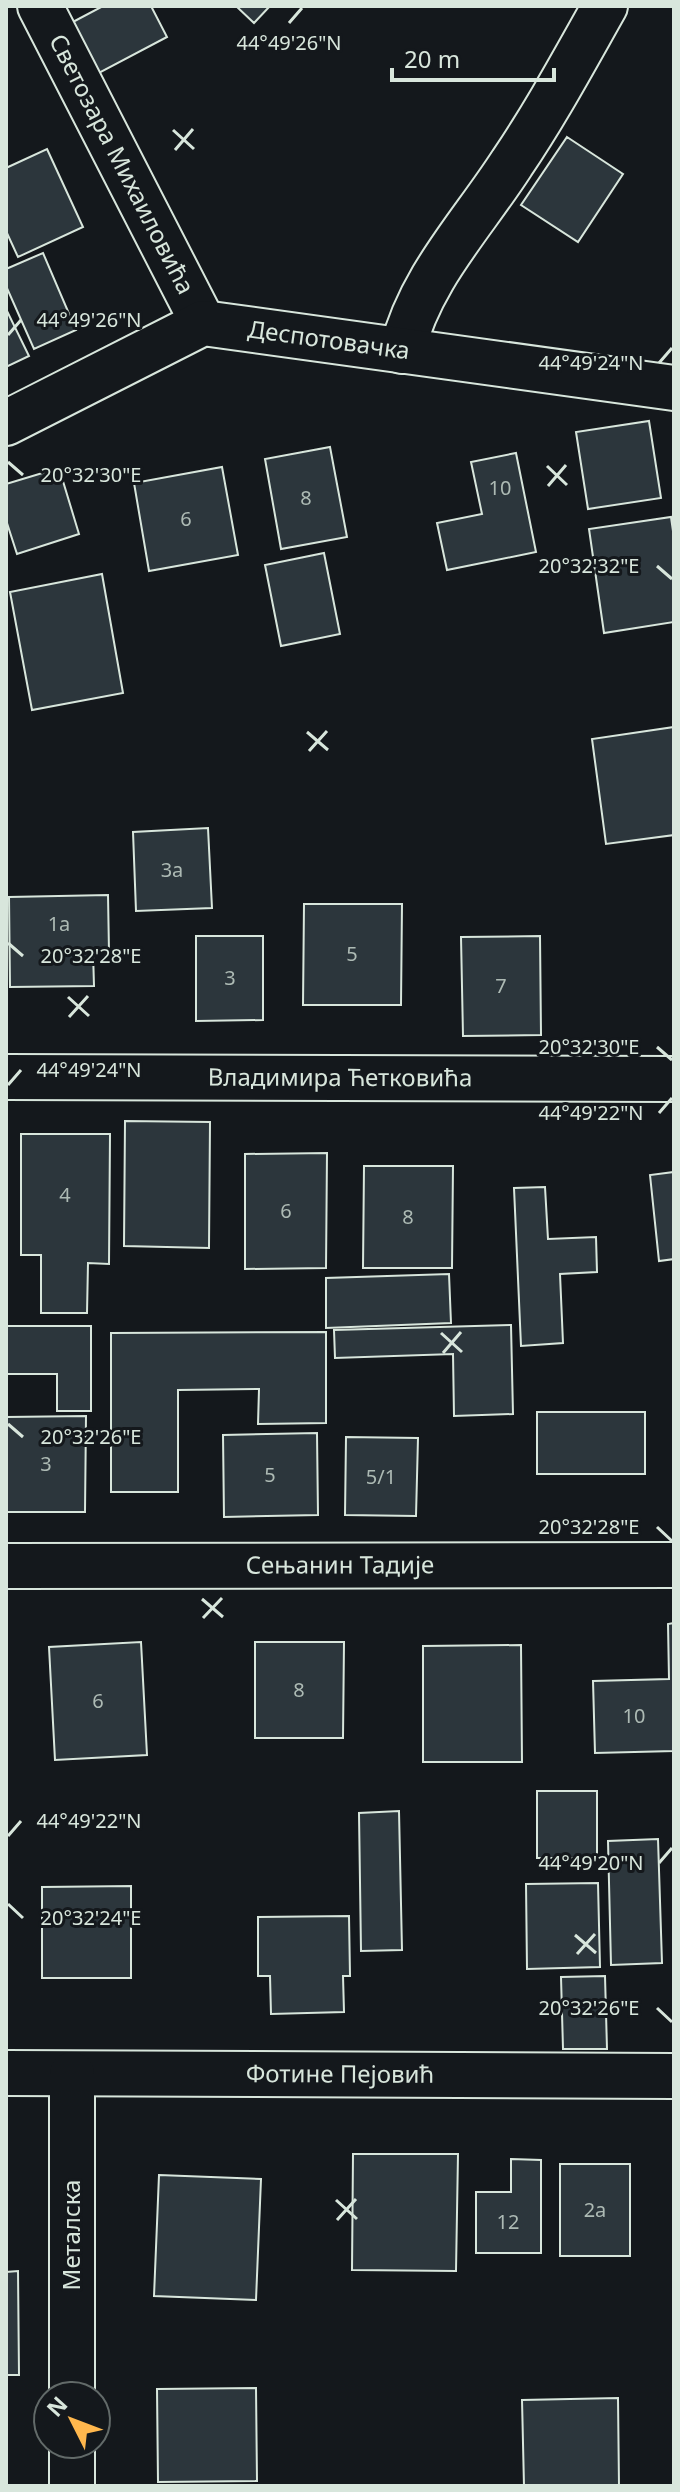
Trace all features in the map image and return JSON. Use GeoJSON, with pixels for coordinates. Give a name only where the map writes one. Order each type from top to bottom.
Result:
{"type":"FeatureCollection","features":[{"type":"Feature","properties":{"kind":"street","name":"Светозара Михаиловића"},"geometry":{"type":"LineString","coordinates":[[40,6],[203,323]]}},
{"type":"Feature","properties":{"kind":"street"},"geometry":{"type":"LineString","coordinates":[[402,351],[421,297],[453,244],[511,165],[605,6]]}},
{"type":"Feature","properties":{"kind":"street","name":"Деспотовачка"},"geometry":{"type":"LineString","coordinates":[[203,323],[674,388]]}},
{"type":"Feature","properties":{"kind":"street"},"geometry":{"type":"LineString","coordinates":[[6,423],[203,323]]}},
{"type":"Feature","properties":{"kind":"street","name":"Владимира Ћетковића"},"geometry":{"type":"LineString","coordinates":[[6,1077],[674,1079]]}},
{"type":"Feature","properties":{"kind":"street","name":"Сењанин Тадије"},"geometry":{"type":"LineString","coordinates":[[6,1566],[674,1565]]}},
{"type":"Feature","properties":{"kind":"street","name":"Фотине Пејовић"},"geometry":{"type":"LineString","coordinates":[[6,2073],[674,2076]]}},
{"type":"Feature","properties":{"kind":"street","name":"Металска"},"geometry":{"type":"LineString","coordinates":[[72,2074],[72,2380]]}},
{"type":"Feature","properties":{"kind":"street"},"geometry":{"type":"LineString","coordinates":[[72,2460],[72,2486]]}},
{"type":"Feature","properties":{"kind":"building"},"geometry":{"type":"Polygon","coordinates":[[[103,6],[151,6],[167,37],[97,74],[69,24],[103,6]]]}},
{"type":"Feature","properties":{"kind":"building"},"geometry":{"type":"Polygon","coordinates":[[[236,6],[270,6],[254,23],[236,6]]]}},
{"type":"Feature","properties":{"kind":"building"},"geometry":{"type":"Polygon","coordinates":[[[567,137],[623,174],[578,242],[521,205],[567,137]]]}},
{"type":"Feature","properties":{"kind":"building"},"geometry":{"type":"Polygon","coordinates":[[[47,149],[83,227],[18,257],[6,231],[6,168],[47,149]]]}},
{"type":"Feature","properties":{"kind":"building"},"geometry":{"type":"Polygon","coordinates":[[[43,253],[76,330],[34,349],[6,286],[6,269],[43,253]]]}},
{"type":"Feature","properties":{"kind":"building"},"geometry":{"type":"Polygon","coordinates":[[[6,309],[29,356],[6,367],[6,309]]]}},
{"type":"Feature","properties":{"kind":"building"},"geometry":{"type":"Polygon","coordinates":[[[649,421],[661,498],[588,509],[576,432],[649,421]]]}},
{"type":"Feature","properties":{"kind":"building"},"geometry":{"type":"Polygon","coordinates":[[[330,447],[347,537],[281,549],[265,459],[330,447]]]}},
{"type":"Feature","properties":{"kind":"building"},"geometry":{"type":"Polygon","coordinates":[[[516,453],[536,552],[447,570],[437,523],[482,514],[471,462],[516,453]]]}},
{"type":"Feature","properties":{"kind":"building"},"geometry":{"type":"Polygon","coordinates":[[[222,467],[238,555],[149,571],[134,483],[222,467]]]}},
{"type":"Feature","properties":{"kind":"building"},"geometry":{"type":"Polygon","coordinates":[[[59,468],[79,534],[17,554],[6,520],[6,484],[59,468]]]}},
{"type":"Feature","properties":{"kind":"building"},"geometry":{"type":"Polygon","coordinates":[[[671,517],[674,622],[604,633],[589,529],[671,517]]]}},
{"type":"Feature","properties":{"kind":"building"},"geometry":{"type":"Polygon","coordinates":[[[324,553],[340,634],[281,646],[265,565],[324,553]]]}},
{"type":"Feature","properties":{"kind":"building"},"geometry":{"type":"Polygon","coordinates":[[[102,574],[123,693],[32,710],[10,592],[102,574]]]}},
{"type":"Feature","properties":{"kind":"building"},"geometry":{"type":"Polygon","coordinates":[[[674,727],[674,835],[606,844],[592,739],[674,727]]]}},
{"type":"Feature","properties":{"kind":"building"},"geometry":{"type":"Polygon","coordinates":[[[208,828],[212,908],[136,911],[133,832],[208,828]]]}},
{"type":"Feature","properties":{"kind":"building"},"geometry":{"type":"Polygon","coordinates":[[[108,895],[109,952],[93,952],[94,986],[10,987],[9,897],[108,895]]]}},
{"type":"Feature","properties":{"kind":"building"},"geometry":{"type":"Polygon","coordinates":[[[304,904],[402,904],[401,1005],[303,1005],[304,904]]]}},
{"type":"Feature","properties":{"kind":"building"},"geometry":{"type":"Polygon","coordinates":[[[196,936],[263,936],[263,1020],[196,1021],[196,936]]]}},
{"type":"Feature","properties":{"kind":"building"},"geometry":{"type":"Polygon","coordinates":[[[540,936],[541,1035],[463,1036],[461,937],[540,936]]]}},
{"type":"Feature","properties":{"kind":"building"},"geometry":{"type":"Polygon","coordinates":[[[125,1121],[210,1122],[209,1248],[124,1246],[125,1121]]]}},
{"type":"Feature","properties":{"kind":"building"},"geometry":{"type":"Polygon","coordinates":[[[21,1134],[110,1134],[109,1264],[88,1263],[87,1313],[41,1313],[41,1255],[21,1255],[21,1134]]]}},
{"type":"Feature","properties":{"kind":"building"},"geometry":{"type":"Polygon","coordinates":[[[327,1153],[326,1268],[245,1269],[245,1154],[327,1153]]]}},
{"type":"Feature","properties":{"kind":"building"},"geometry":{"type":"Polygon","coordinates":[[[364,1166],[453,1166],[452,1268],[363,1268],[364,1166]]]}},
{"type":"Feature","properties":{"kind":"building"},"geometry":{"type":"Polygon","coordinates":[[[674,1172],[674,1259],[659,1261],[650,1175],[674,1172]]]}},
{"type":"Feature","properties":{"kind":"building"},"geometry":{"type":"Polygon","coordinates":[[[545,1187],[548,1239],[596,1237],[597,1272],[560,1274],[563,1343],[521,1346],[514,1188],[545,1187]]]}},
{"type":"Feature","properties":{"kind":"building"},"geometry":{"type":"Polygon","coordinates":[[[449,1274],[451,1323],[326,1328],[326,1278],[449,1274]]]}},
{"type":"Feature","properties":{"kind":"building"},"geometry":{"type":"Polygon","coordinates":[[[511,1325],[513,1414],[454,1416],[453,1354],[335,1358],[334,1330],[511,1325]]]}},
{"type":"Feature","properties":{"kind":"building"},"geometry":{"type":"Polygon","coordinates":[[[6,1326],[91,1326],[91,1411],[57,1411],[57,1374],[6,1374],[6,1326]]]}},
{"type":"Feature","properties":{"kind":"building"},"geometry":{"type":"Polygon","coordinates":[[[326,1332],[326,1423],[258,1424],[259,1389],[178,1390],[178,1492],[111,1492],[111,1333],[326,1332]]]}},
{"type":"Feature","properties":{"kind":"building"},"geometry":{"type":"Polygon","coordinates":[[[537,1412],[645,1412],[645,1474],[537,1474],[537,1412]]]}},
{"type":"Feature","properties":{"kind":"building"},"geometry":{"type":"Polygon","coordinates":[[[86,1416],[85,1512],[6,1512],[6,1417],[86,1416]]]}},
{"type":"Feature","properties":{"kind":"building"},"geometry":{"type":"Polygon","coordinates":[[[317,1433],[318,1515],[224,1517],[223,1435],[317,1433]]]}},
{"type":"Feature","properties":{"kind":"building"},"geometry":{"type":"Polygon","coordinates":[[[346,1437],[418,1438],[416,1516],[345,1515],[346,1437]]]}},
{"type":"Feature","properties":{"kind":"building"},"geometry":{"type":"Polygon","coordinates":[[[674,1623],[674,1751],[595,1753],[593,1681],[669,1679],[668,1624],[674,1623]]]}},
{"type":"Feature","properties":{"kind":"building"},"geometry":{"type":"Polygon","coordinates":[[[141,1642],[147,1755],[55,1760],[49,1647],[141,1642]]]}},
{"type":"Feature","properties":{"kind":"building"},"geometry":{"type":"Polygon","coordinates":[[[255,1642],[344,1642],[343,1738],[255,1738],[255,1642]]]}},
{"type":"Feature","properties":{"kind":"building"},"geometry":{"type":"Polygon","coordinates":[[[521,1645],[522,1762],[423,1762],[423,1646],[521,1645]]]}},
{"type":"Feature","properties":{"kind":"building"},"geometry":{"type":"Polygon","coordinates":[[[537,1791],[597,1791],[597,1858],[537,1858],[537,1791]]]}},
{"type":"Feature","properties":{"kind":"building"},"geometry":{"type":"Polygon","coordinates":[[[399,1811],[402,1950],[361,1951],[359,1813],[399,1811]]]}},
{"type":"Feature","properties":{"kind":"building"},"geometry":{"type":"Polygon","coordinates":[[[658,1839],[662,1963],[611,1965],[608,1841],[658,1839]]]}},
{"type":"Feature","properties":{"kind":"building"},"geometry":{"type":"Polygon","coordinates":[[[598,1883],[600,1967],[527,1969],[526,1884],[598,1883]]]}},
{"type":"Feature","properties":{"kind":"building"},"geometry":{"type":"Polygon","coordinates":[[[131,1886],[131,1978],[42,1978],[42,1887],[131,1886]]]}},
{"type":"Feature","properties":{"kind":"building"},"geometry":{"type":"Polygon","coordinates":[[[349,1916],[350,1976],[343,1976],[344,2012],[271,2014],[270,1976],[258,1976],[258,1917],[349,1916]]]}},
{"type":"Feature","properties":{"kind":"building"},"geometry":{"type":"Polygon","coordinates":[[[605,1976],[607,2049],[563,2049],[561,1977],[605,1976]]]}},
{"type":"Feature","properties":{"kind":"building"},"geometry":{"type":"Polygon","coordinates":[[[353,2154],[458,2154],[456,2271],[352,2270],[353,2154]]]}},
{"type":"Feature","properties":{"kind":"building"},"geometry":{"type":"Polygon","coordinates":[[[511,2159],[541,2160],[541,2253],[476,2253],[476,2192],[511,2192],[511,2159]]]}},
{"type":"Feature","properties":{"kind":"building"},"geometry":{"type":"Polygon","coordinates":[[[560,2164],[630,2164],[630,2256],[560,2256],[560,2164]]]}},
{"type":"Feature","properties":{"kind":"building"},"geometry":{"type":"Polygon","coordinates":[[[159,2175],[261,2179],[256,2300],[154,2296],[159,2175]]]}},
{"type":"Feature","properties":{"kind":"building"},"geometry":{"type":"Polygon","coordinates":[[[18,2271],[19,2375],[6,2375],[6,2272],[18,2271]]]}},
{"type":"Feature","properties":{"kind":"building"},"geometry":{"type":"Polygon","coordinates":[[[256,2388],[257,2481],[158,2482],[157,2389],[256,2388]]]}},
{"type":"Feature","properties":{"kind":"building"},"geometry":{"type":"Polygon","coordinates":[[[618,2398],[619,2486],[524,2486],[522,2400],[618,2398]]]}}]}
